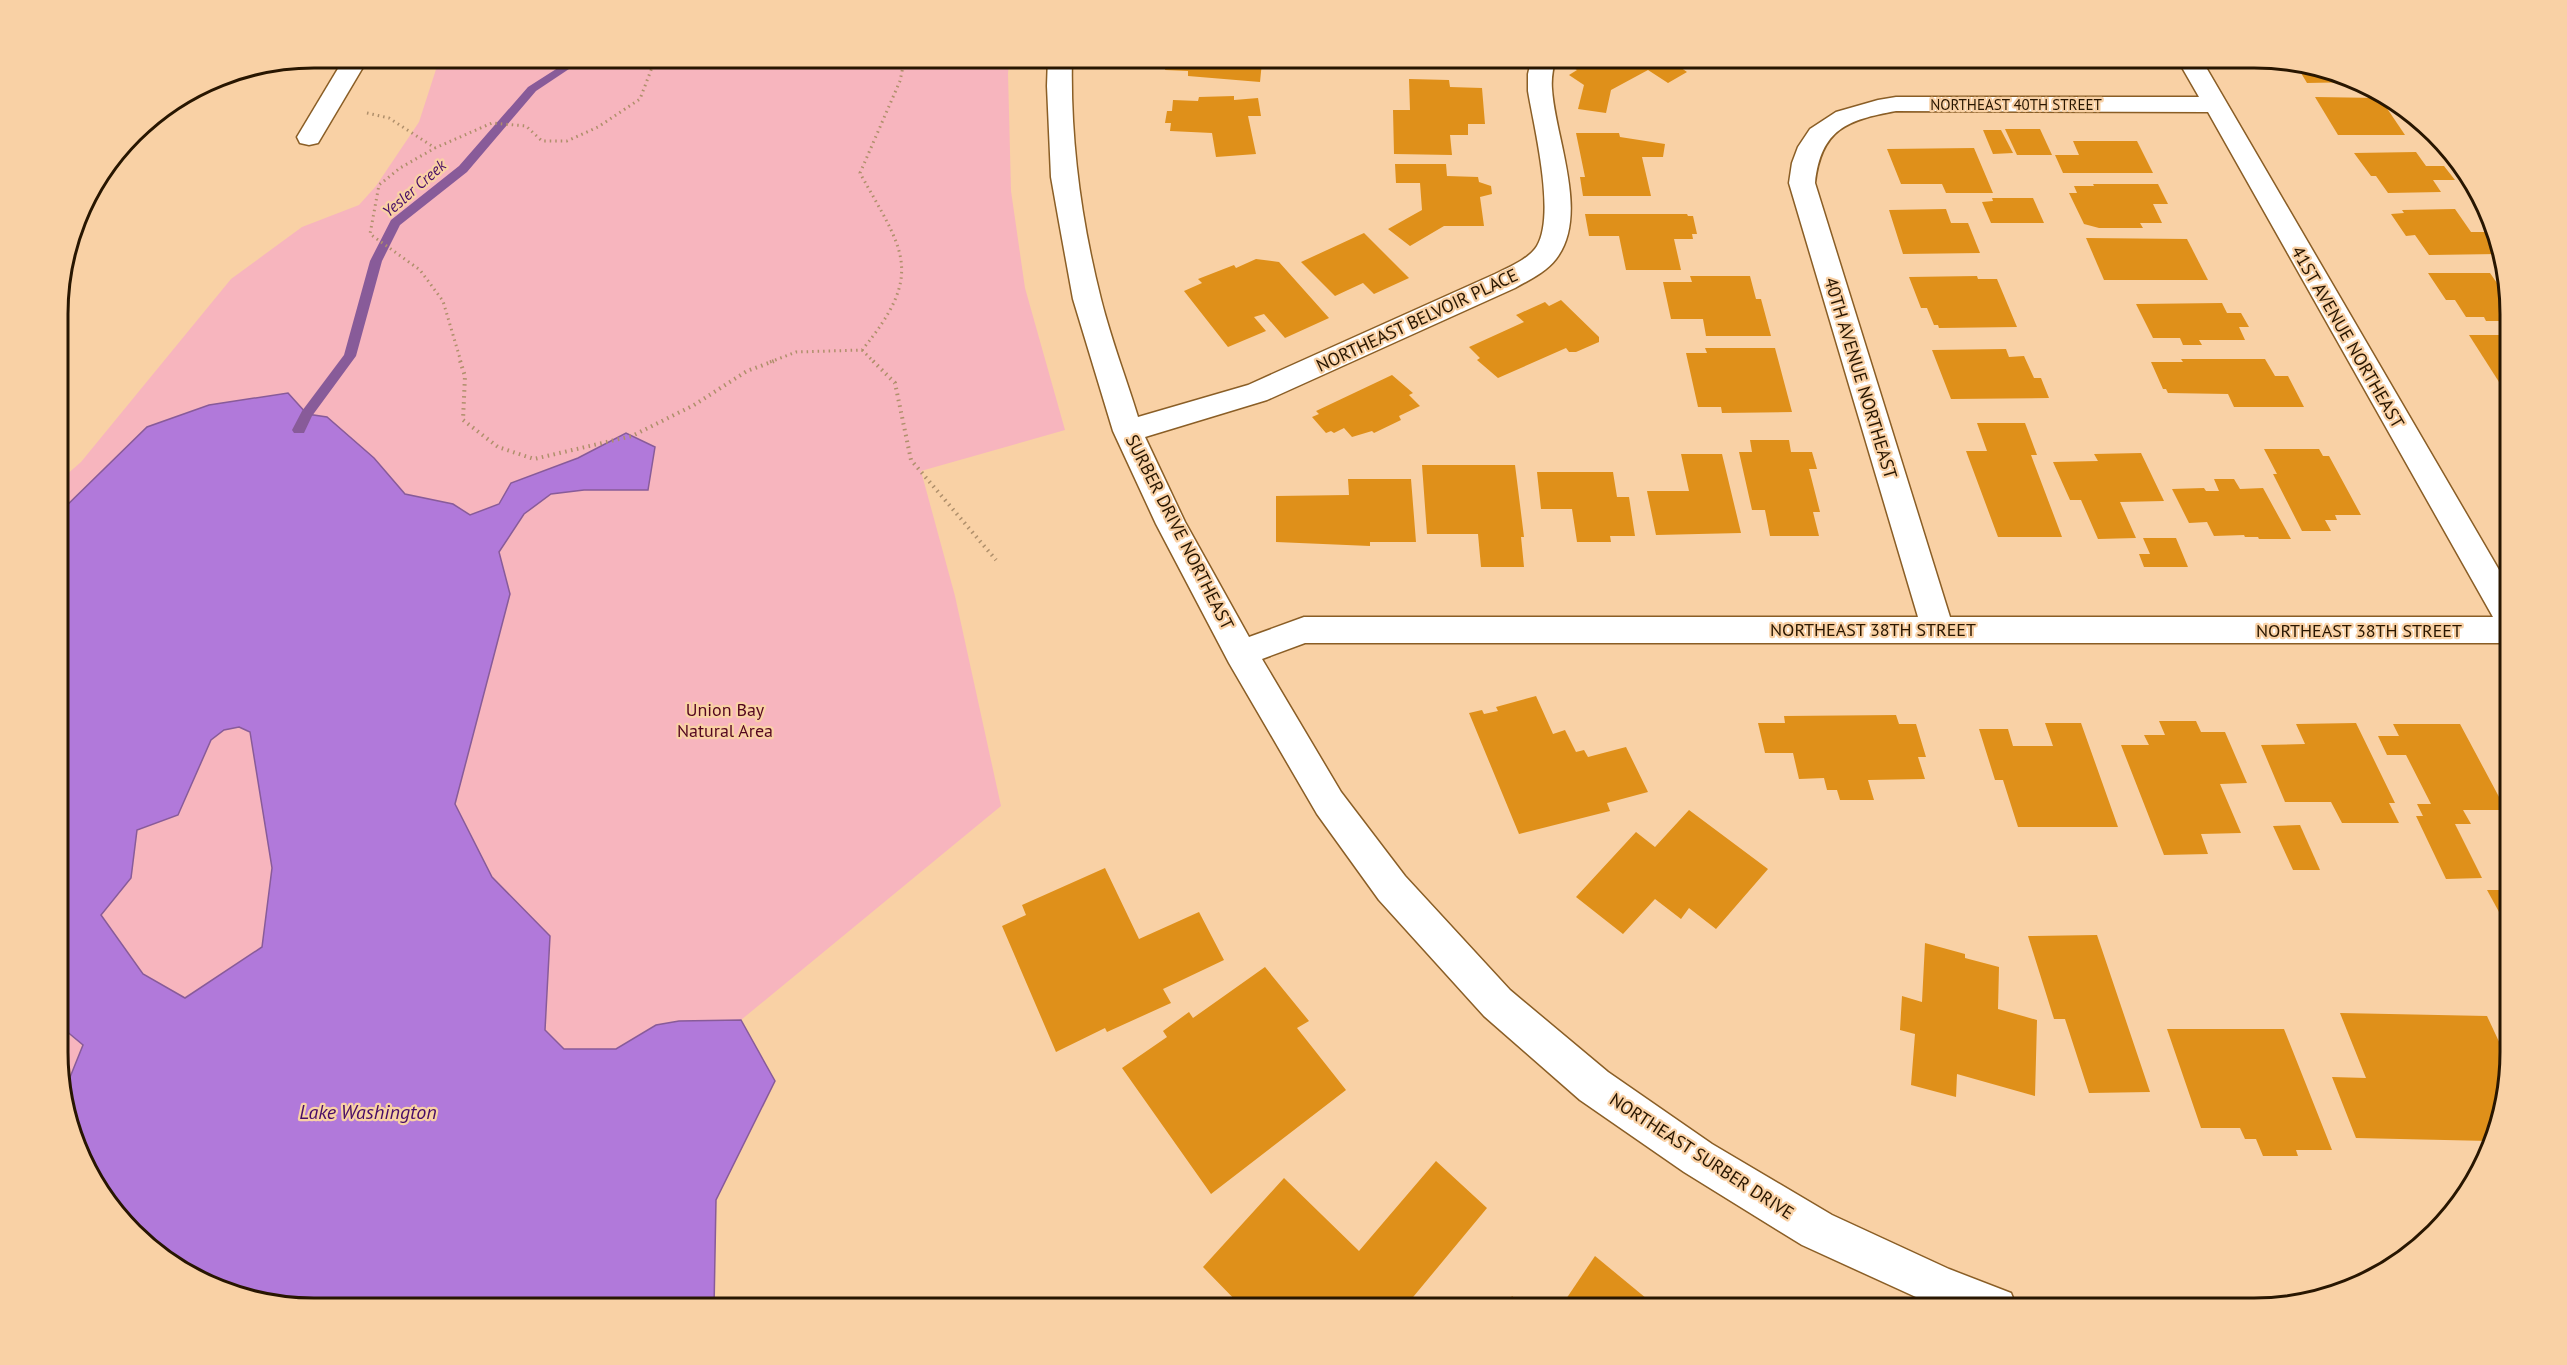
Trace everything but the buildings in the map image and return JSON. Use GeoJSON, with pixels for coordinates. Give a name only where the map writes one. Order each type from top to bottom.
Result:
{"type":"FeatureCollection","features":[{"type":"Feature","properties":{"kind":"street"},"geometry":{"type":"LineString","coordinates":[[309,137],[350,68]]}},
{"type":"Feature","properties":{"kind":"street","name":"SURBER DRIVE NORTHEAST"},"geometry":{"type":"LineString","coordinates":[[1060,68],[1064,177],[1087,299],[1128,431],[1171,524],[1241,653]]}},
{"type":"Feature","properties":{"kind":"street","name":"NORTHEAST BELVOIR PLACE"},"geometry":{"type":"LineString","coordinates":[[1128,431],[1257,393],[1504,281],[1527,269],[1548,251],[1557,229],[1558,204],[1540,91],[1541,68]]}},
{"type":"Feature","properties":{"kind":"street","name":"41ST AVENUE NORTHEAST"},"geometry":{"type":"LineString","coordinates":[[2194,68],[2500,600]]}},
{"type":"Feature","properties":{"kind":"street","name":"NORTHEAST 40TH STREET"},"geometry":{"type":"LineString","coordinates":[[1822,130],[1841,117],[1866,109],[1896,104],[2216,105]]}},
{"type":"Feature","properties":{"kind":"street","name":"40TH AVENUE NORTHEAST"},"geometry":{"type":"LineString","coordinates":[[1822,130],[1802,164],[1802,183],[1937,628]]}},
{"type":"Feature","properties":{"kind":"street","name":"NORTHEAST 38TH STREET"},"geometry":{"type":"LineString","coordinates":[[1241,653],[1304,630],[1937,628],[2500,630]]}},
{"type":"Feature","properties":{"kind":"street","name":"NORTHEAST SURBER DRIVE"},"geometry":{"type":"LineString","coordinates":[[1241,653],[1329,803],[1392,888],[1497,1003],[1594,1086],[1698,1158],[1817,1230],[1969,1298]]}},
{"type":"Feature","properties":{"kind":"path"},"geometry":{"type":"LineString","coordinates":[[652,68],[640,99],[598,127],[567,141],[542,141],[525,126],[492,123],[435,148],[400,168],[379,185],[370,234],[420,270],[443,301],[465,376],[463,420],[498,447],[534,459],[632,436],[694,405],[747,370],[796,352],[862,350],[895,383],[911,460],[996,560]]}},
{"type":"Feature","properties":{"kind":"path"},"geometry":{"type":"LineString","coordinates":[[862,350],[880,328],[893,306],[900,286],[900,247],[860,173],[900,81],[903,68]]}},
{"type":"Feature","properties":{"kind":"path"},"geometry":{"type":"LineString","coordinates":[[328,106],[389,118],[435,148]]}},
{"type":"Feature","properties":{"kind":"green space","name":"Union Bay Natural Area"},"geometry":{"type":"Polygon","coordinates":[[[436,68],[1009,68],[1011,191],[1025,288],[1065,430],[921,471],[955,596],[1001,806],[741,1020],[679,1021],[656,1025],[616,1049],[564,1049],[545,1030],[550,936],[492,877],[455,804],[510,594],[499,553],[524,514],[551,494],[584,490],[626,433],[578,458],[511,483],[499,504],[470,515],[453,504],[405,494],[374,458],[327,417],[147,427],[68,504],[68,473],[81,462],[231,279],[302,227],[359,205],[376,186],[419,122],[436,68]]]}},
{"type":"Feature","properties":{"kind":"green space"},"geometry":{"type":"Polygon","coordinates":[[[239,727],[250,732],[272,868],[262,947],[185,998],[143,974],[101,915],[131,878],[137,830],[178,814],[211,740],[224,730],[239,727]]]}},
{"type":"Feature","properties":{"kind":"green space"},"geometry":{"type":"Polygon","coordinates":[[[68,1032],[84,1045],[69,1079],[68,1032]]]}},
{"type":"Feature","properties":{"kind":"water","name":"Lake Washington"},"geometry":{"type":"Polygon","coordinates":[[[288,393],[307,414],[327,417],[374,458],[405,494],[453,504],[470,515],[499,504],[511,483],[578,458],[626,433],[655,447],[648,490],[584,490],[551,494],[524,514],[499,552],[510,594],[455,804],[492,877],[550,936],[545,1030],[564,1049],[616,1049],[656,1025],[679,1021],[741,1020],[775,1081],[716,1200],[714,1298],[314,1298],[266,1293],[219,1279],[190,1265],[151,1236],[129,1214],[109,1188],[86,1146],[72,1099],[69,1079],[83,1045],[68,1032],[68,504],[147,427],[209,405],[288,393]],[[239,727],[224,730],[211,740],[178,815],[137,830],[131,878],[101,915],[143,974],[185,998],[262,947],[272,868],[250,732],[239,727]]]}},
{"type":"Feature","properties":{"kind":"waterway","name":"Yesler Creek"},"geometry":{"type":"LineString","coordinates":[[299,430],[307,414],[350,356],[376,261],[395,223],[463,169],[532,89],[565,68]]}}]}
